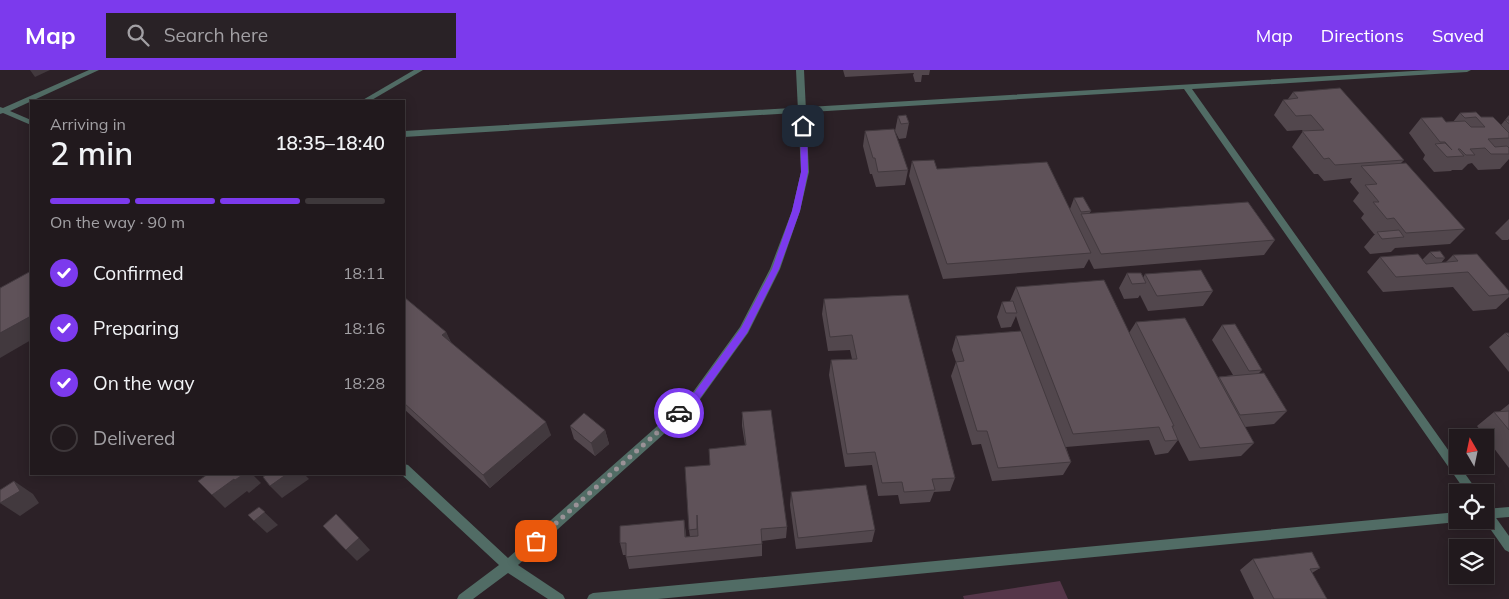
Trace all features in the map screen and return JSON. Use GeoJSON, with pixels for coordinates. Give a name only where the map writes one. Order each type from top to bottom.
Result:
{"type":"FeatureCollection","features":[{"type":"Feature","properties":{"kind":"street"},"geometry":{"type":"LineString","coordinates":[[1,111],[96,70]]}},
{"type":"Feature","properties":{"kind":"street"},"geometry":{"type":"LineString","coordinates":[[367,100],[419,70]]}},
{"type":"Feature","properties":{"kind":"street"},"geometry":{"type":"LineString","coordinates":[[463,599],[508,566],[692,402],[744,330],[776,269],[796,211],[805,172],[800,70]]}},
{"type":"Feature","properties":{"kind":"street"},"geometry":{"type":"LineString","coordinates":[[405,134],[1467,70]]}},
{"type":"Feature","properties":{"kind":"street"},"geometry":{"type":"LineString","coordinates":[[1187,88],[1466,484]]}},
{"type":"Feature","properties":{"kind":"street"},"geometry":{"type":"LineString","coordinates":[[1,111],[30,123]]}},
{"type":"Feature","properties":{"kind":"street"},"geometry":{"type":"LineString","coordinates":[[405,470],[508,566],[559,599]]}},
{"type":"Feature","properties":{"kind":"street"},"geometry":{"type":"LineString","coordinates":[[1494,513],[1509,512]]}},
{"type":"Feature","properties":{"kind":"street"},"geometry":{"type":"LineString","coordinates":[[593,599],[1449,518]]}},
{"type":"Feature","properties":{"kind":"street"},"geometry":{"type":"LineString","coordinates":[[1494,524],[1509,546]]}},
{"type":"Feature","properties":{"kind":"shaded area"},"geometry":{"type":"Polygon","coordinates":[[[1060,581],[1068,599],[964,599],[963,596],[1060,581]]]}},
{"type":"Feature","properties":{"kind":"building"},"geometry":{"type":"Polygon","coordinates":[[[1340,88],[1404,160],[1335,165],[1329,158],[1324,159],[1302,131],[1324,130],[1311,115],[1296,116],[1283,100],[1298,98],[1293,92],[1340,88]]]}},
{"type":"Feature","properties":{"kind":"building"},"geometry":{"type":"Polygon","coordinates":[[[1476,112],[1481,117],[1493,117],[1509,133],[1509,138],[1488,139],[1495,147],[1507,146],[1509,154],[1491,154],[1485,148],[1470,149],[1475,155],[1466,155],[1458,149],[1464,156],[1447,157],[1435,144],[1445,143],[1452,150],[1445,142],[1440,142],[1421,118],[1442,117],[1446,122],[1465,121],[1471,127],[1485,127],[1476,117],[1465,118],[1460,113],[1476,112]]]}},
{"type":"Feature","properties":{"kind":"building"},"geometry":{"type":"Polygon","coordinates":[[[906,115],[909,123],[901,124],[898,116],[906,115]]]}},
{"type":"Feature","properties":{"kind":"building"},"geometry":{"type":"Polygon","coordinates":[[[894,129],[908,170],[878,172],[865,131],[894,129]]]}},
{"type":"Feature","properties":{"kind":"building"},"geometry":{"type":"Polygon","coordinates":[[[934,160],[937,169],[1047,162],[1091,253],[947,264],[912,161],[934,160]]]}},
{"type":"Feature","properties":{"kind":"building"},"geometry":{"type":"Polygon","coordinates":[[[1406,163],[1465,229],[1406,233],[1394,218],[1387,219],[1373,202],[1379,202],[1365,185],[1377,184],[1361,166],[1406,163]]]}},
{"type":"Feature","properties":{"kind":"building"},"geometry":{"type":"Polygon","coordinates":[[[1083,197],[1091,211],[1081,212],[1074,198],[1083,197]]]}},
{"type":"Feature","properties":{"kind":"building"},"geometry":{"type":"Polygon","coordinates":[[[1248,202],[1275,240],[1101,254],[1081,214],[1248,202]]]}},
{"type":"Feature","properties":{"kind":"building"},"geometry":{"type":"Polygon","coordinates":[[[1399,230],[1404,237],[1382,239],[1377,232],[1399,230]]]}},
{"type":"Feature","properties":{"kind":"building"},"geometry":{"type":"Polygon","coordinates":[[[1440,251],[1445,258],[1436,258],[1430,252],[1440,251]]]}},
{"type":"Feature","properties":{"kind":"building"},"geometry":{"type":"Polygon","coordinates":[[[1418,254],[1426,264],[1458,261],[1453,255],[1477,254],[1509,291],[1509,294],[1489,296],[1468,272],[1396,277],[1380,257],[1418,254]]]}},
{"type":"Feature","properties":{"kind":"building"},"geometry":{"type":"Polygon","coordinates":[[[1201,270],[1213,291],[1157,296],[1145,274],[1201,270]]]}},
{"type":"Feature","properties":{"kind":"building"},"geometry":{"type":"Polygon","coordinates":[[[30,272],[30,317],[0,333],[0,288],[30,272]]]}},
{"type":"Feature","properties":{"kind":"building"},"geometry":{"type":"Polygon","coordinates":[[[1127,273],[1141,273],[1146,283],[1132,284],[1127,273]]]}},
{"type":"Feature","properties":{"kind":"building"},"geometry":{"type":"Polygon","coordinates":[[[1104,280],[1174,426],[1172,426],[1178,440],[1165,441],[1159,427],[1073,434],[1016,287],[1104,280]]]}},
{"type":"Feature","properties":{"kind":"building"},"geometry":{"type":"Polygon","coordinates":[[[908,295],[955,478],[932,479],[935,490],[904,492],[902,482],[882,483],[875,452],[847,454],[831,360],[857,359],[852,335],[830,337],[824,299],[908,295]]]}},
{"type":"Feature","properties":{"kind":"building"},"geometry":{"type":"Polygon","coordinates":[[[405,298],[446,332],[442,335],[546,422],[483,475],[405,404],[405,298]]]}},
{"type":"Feature","properties":{"kind":"building"},"geometry":{"type":"Polygon","coordinates":[[[1013,301],[1017,313],[1006,313],[1002,302],[1013,301]]]}},
{"type":"Feature","properties":{"kind":"building"},"geometry":{"type":"Polygon","coordinates":[[[1185,318],[1254,443],[1200,448],[1136,322],[1185,318]]]}},
{"type":"Feature","properties":{"kind":"building"},"geometry":{"type":"Polygon","coordinates":[[[1235,324],[1262,370],[1249,371],[1222,325],[1235,324]]]}},
{"type":"Feature","properties":{"kind":"building"},"geometry":{"type":"Polygon","coordinates":[[[1021,331],[1071,462],[998,468],[987,431],[977,431],[956,362],[964,361],[956,336],[1021,331]]]}},
{"type":"Feature","properties":{"kind":"building"},"geometry":{"type":"Polygon","coordinates":[[[1264,373],[1287,411],[1240,415],[1219,377],[1264,373]]]}},
{"type":"Feature","properties":{"kind":"building"},"geometry":{"type":"Polygon","coordinates":[[[771,410],[787,527],[761,529],[762,544],[626,557],[626,543],[620,543],[620,526],[684,520],[685,537],[698,536],[697,515],[697,529],[689,530],[685,467],[710,465],[709,449],[746,445],[742,412],[771,410]]]}},
{"type":"Feature","properties":{"kind":"building"},"geometry":{"type":"Polygon","coordinates":[[[1509,411],[1509,430],[1494,412],[1509,411]]]}},
{"type":"Feature","properties":{"kind":"building"},"geometry":{"type":"Polygon","coordinates":[[[584,413],[605,430],[591,443],[570,426],[584,413]]]}},
{"type":"Feature","properties":{"kind":"building"},"geometry":{"type":"Polygon","coordinates":[[[207,475],[242,475],[212,495],[198,481],[207,475]]]}},
{"type":"Feature","properties":{"kind":"building"},"geometry":{"type":"Polygon","coordinates":[[[266,475],[286,475],[270,486],[263,477],[266,475]]]}},
{"type":"Feature","properties":{"kind":"building"},"geometry":{"type":"Polygon","coordinates":[[[14,481],[20,491],[0,503],[0,490],[14,481]]]}},
{"type":"Feature","properties":{"kind":"building"},"geometry":{"type":"Polygon","coordinates":[[[866,485],[875,530],[798,538],[791,492],[866,485]]]}},
{"type":"Feature","properties":{"kind":"building"},"geometry":{"type":"Polygon","coordinates":[[[259,507],[265,512],[254,521],[248,515],[259,507]]]}},
{"type":"Feature","properties":{"kind":"building"},"geometry":{"type":"Polygon","coordinates":[[[336,514],[359,538],[346,550],[323,526],[336,514]]]}},
{"type":"Feature","properties":{"kind":"building"},"geometry":{"type":"Polygon","coordinates":[[[1312,552],[1320,568],[1310,569],[1327,599],[1274,599],[1253,559],[1312,552]]]}},
{"type":"Feature","properties":{"kind":"way so far"},"geometry":{"type":"LineString","coordinates":[[536,541],[679,413]]}},
{"type":"Feature","properties":{"kind":"route"},"geometry":{"type":"LineString","coordinates":[[679,413],[692,402],[744,330],[776,269],[796,211],[805,172],[803,126]]}}]}
